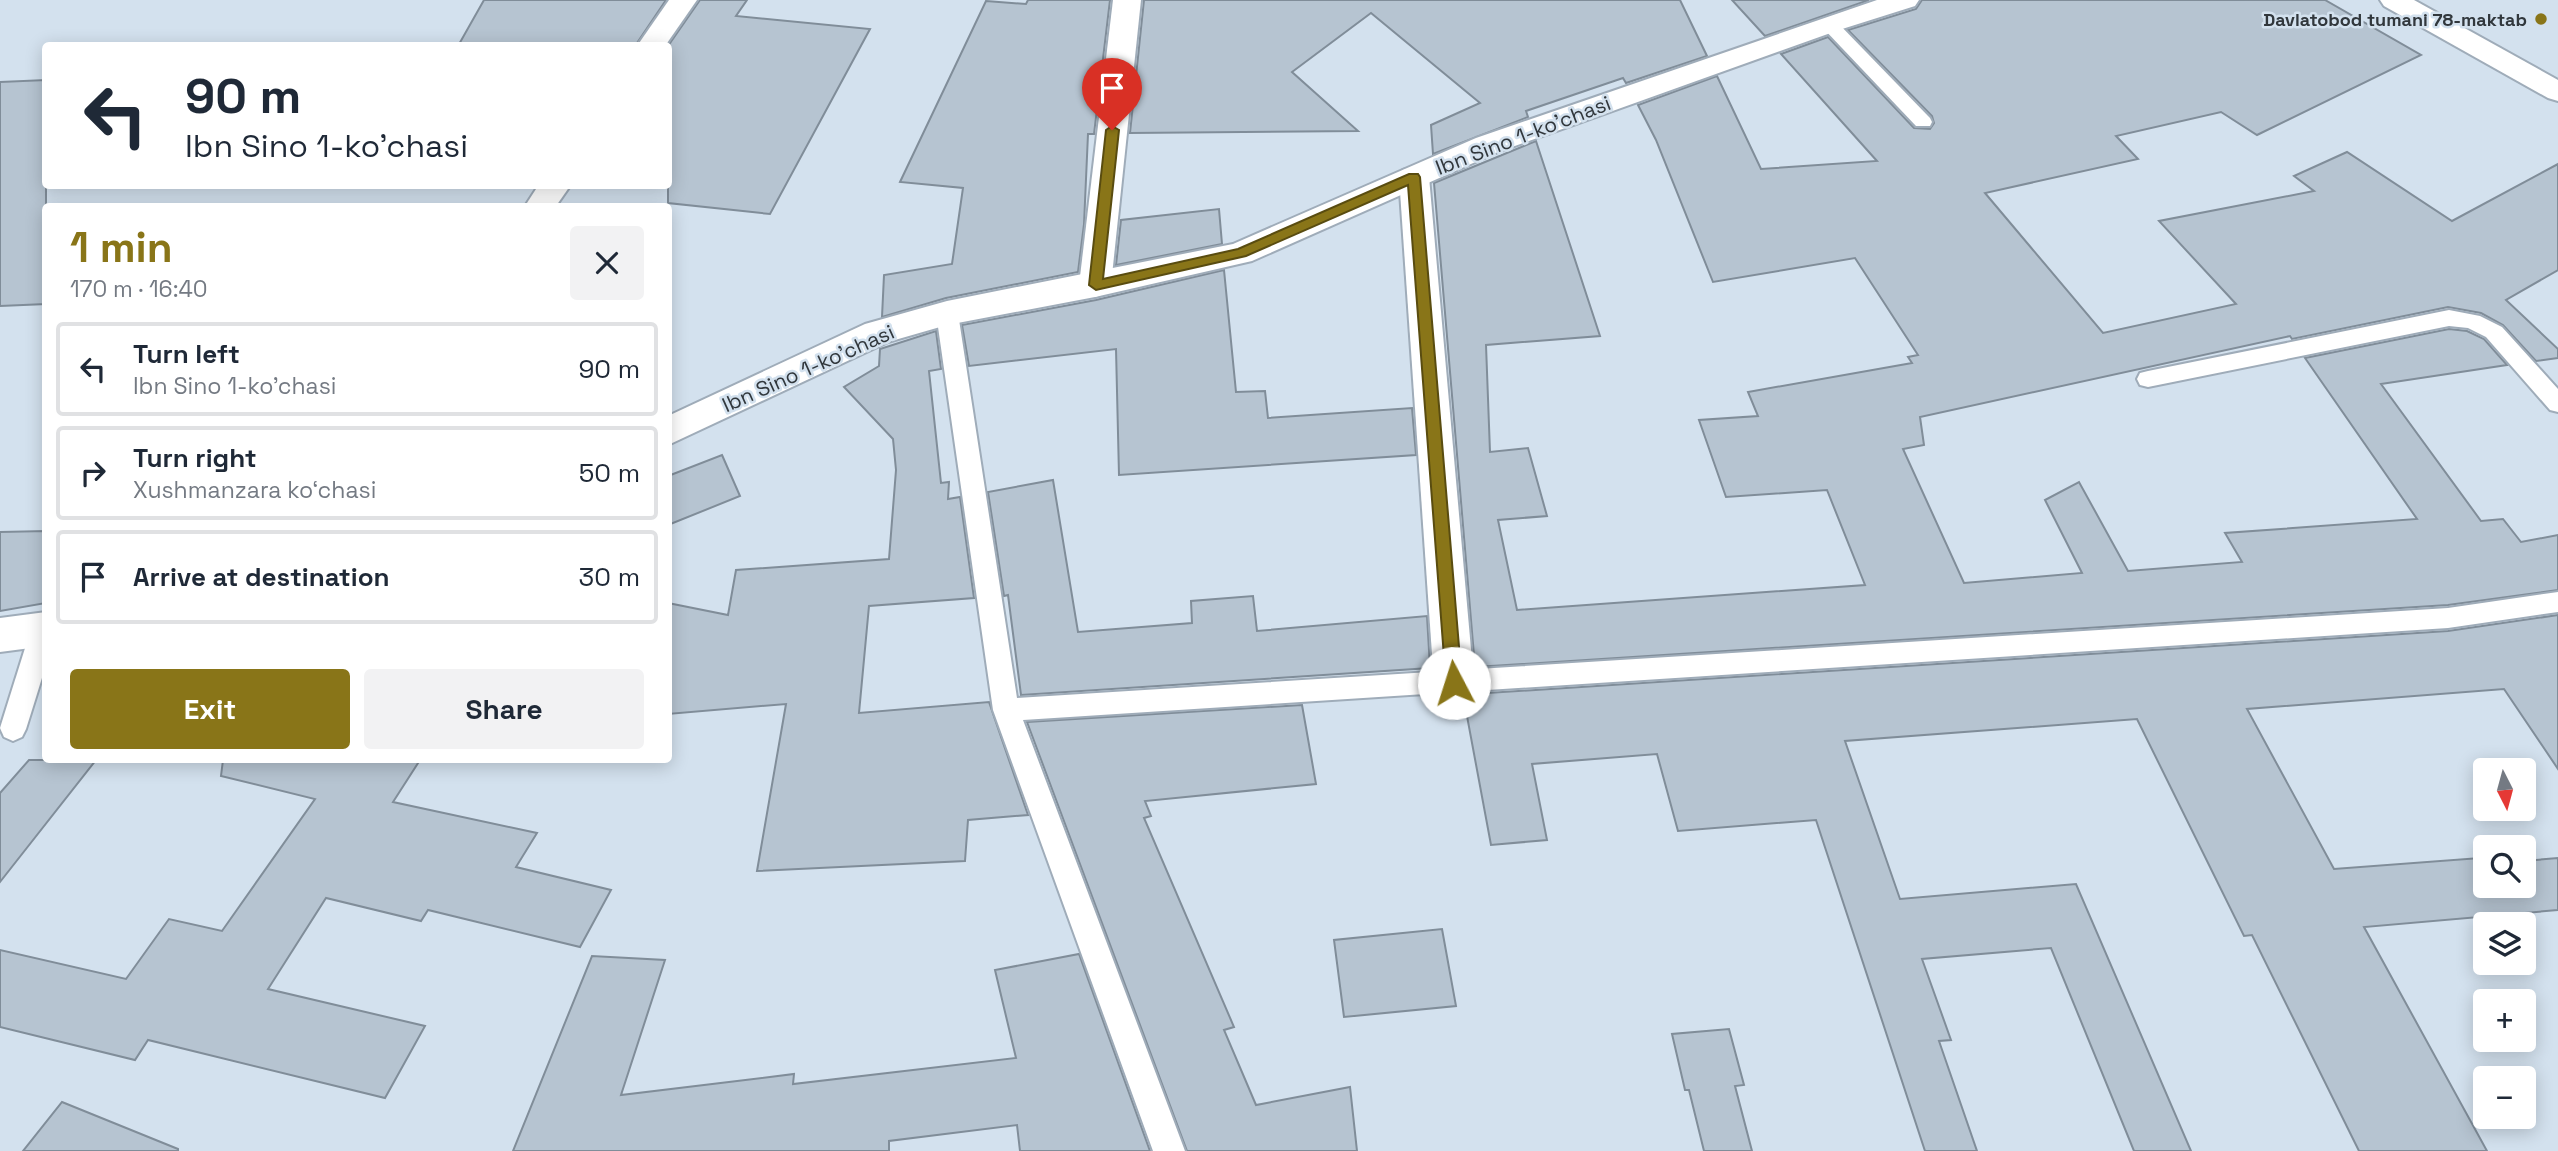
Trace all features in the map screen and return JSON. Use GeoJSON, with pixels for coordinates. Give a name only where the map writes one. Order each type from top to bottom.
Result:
{"type":"FeatureCollection","features":[{"type":"Feature","properties":{"kind":"street"},"geometry":{"type":"LineString","coordinates":[[654,42],[682,0]]}},
{"type":"Feature","properties":{"kind":"street"},"geometry":{"type":"LineString","coordinates":[[1096,285],[1127,0]]}},
{"type":"Feature","properties":{"kind":"street"},"geometry":{"type":"LineString","coordinates":[[2394,0],[2558,92]]}},
{"type":"Feature","properties":{"kind":"street","name":"Ibn Sino 1-koʼchasi"},"geometry":{"type":"LineString","coordinates":[[672,430],[877,333],[947,313],[1096,285],[1241,253],[1486,145],[1890,2]]}},
{"type":"Feature","properties":{"kind":"street"},"geometry":{"type":"LineString","coordinates":[[1414,177],[1454,683]]}},
{"type":"Feature","properties":{"kind":"street"},"geometry":{"type":"LineString","coordinates":[[0,635],[42,629]]}},
{"type":"Feature","properties":{"kind":"lane"},"geometry":{"type":"LineString","coordinates":[[1829,24],[1923,122]]}},
{"type":"Feature","properties":{"kind":"lane"},"geometry":{"type":"LineString","coordinates":[[947,313],[1006,710],[1169,1151]]}},
{"type":"Feature","properties":{"kind":"lane"},"geometry":{"type":"LineString","coordinates":[[2148,379],[2449,318],[2472,321],[2494,332],[2558,404]]}},
{"type":"Feature","properties":{"kind":"lane"},"geometry":{"type":"LineString","coordinates":[[1006,710],[2448,618],[2558,602]]}},
{"type":"Feature","properties":{"kind":"lane"},"geometry":{"type":"LineString","coordinates":[[13,729],[42,638]]}},
{"type":"Feature","properties":{"kind":"building"},"geometry":{"type":"Polygon","coordinates":[[[484,0],[666,0],[638,42],[460,42],[484,0]]]}},
{"type":"Feature","properties":{"kind":"building"},"geometry":{"type":"Polygon","coordinates":[[[700,0],[747,0],[736,16],[870,29],[770,214],[668,203],[668,189],[672,189],[671,42],[700,0]]]}},
{"type":"Feature","properties":{"kind":"building"},"geometry":{"type":"Polygon","coordinates":[[[1028,0],[1110,0],[1094,134],[1088,134],[1084,224],[1078,272],[946,298],[882,317],[884,275],[952,264],[963,188],[900,182],[986,1],[1026,4],[1028,0]]]}},
{"type":"Feature","properties":{"kind":"building"},"geometry":{"type":"Polygon","coordinates":[[[1144,0],[1680,0],[1707,56],[1626,83],[1623,78],[1526,111],[1528,117],[1433,154],[1431,125],[1480,103],[1371,13],[1292,72],[1358,131],[1130,133],[1144,0]]]}},
{"type":"Feature","properties":{"kind":"building"},"geometry":{"type":"Polygon","coordinates":[[[1732,0],[1869,0],[1765,36],[1732,0]]]}},
{"type":"Feature","properties":{"kind":"building"},"geometry":{"type":"Polygon","coordinates":[[[1922,0],[2325,0],[2421,55],[2257,135],[2221,112],[2116,136],[2138,159],[1985,193],[2103,333],[2236,304],[2159,221],[2314,191],[2294,176],[2347,152],[2452,221],[2558,164],[2558,270],[2506,300],[2558,349],[2558,358],[2536,361],[2503,325],[2481,313],[2448,307],[2292,339],[2290,336],[1920,417],[1924,445],[1903,449],[1964,583],[2082,573],[2045,500],[2079,482],[2128,571],[2242,562],[2225,533],[2417,519],[2305,358],[2449,329],[2467,331],[2484,339],[2507,365],[2381,384],[2481,521],[2503,519],[2521,542],[2558,535],[2558,590],[2448,605],[1475,667],[1434,183],[1536,141],[1600,336],[1486,345],[1490,452],[1528,448],[1547,516],[1498,520],[1517,610],[1865,585],[1827,490],[1726,497],[1699,420],[1758,416],[1748,392],[1912,363],[1908,357],[1918,355],[1855,258],[1713,282],[1656,140],[1638,105],[1717,76],[1761,169],[1877,161],[1781,54],[1828,37],[1914,128],[1930,129],[1934,123],[1932,116],[1848,30],[1916,9],[1922,0]]]}},
{"type":"Feature","properties":{"kind":"building"},"geometry":{"type":"Polygon","coordinates":[[[42,80],[42,189],[46,189],[46,203],[42,203],[42,304],[0,306],[0,82],[42,80]]]}},
{"type":"Feature","properties":{"kind":"building"},"geometry":{"type":"Polygon","coordinates":[[[1219,209],[1222,244],[1116,265],[1121,220],[1219,209]]]}},
{"type":"Feature","properties":{"kind":"building"},"geometry":{"type":"Polygon","coordinates":[[[1224,270],[1236,392],[1265,391],[1268,418],[1412,408],[1416,455],[1119,475],[1116,349],[969,366],[962,325],[1096,300],[1224,270]]]}},
{"type":"Feature","properties":{"kind":"building"},"geometry":{"type":"Polygon","coordinates":[[[936,331],[941,369],[929,371],[941,483],[949,482],[948,499],[960,497],[974,598],[869,606],[859,713],[989,702],[1028,815],[968,820],[965,861],[757,871],[786,704],[672,714],[672,604],[728,615],[736,570],[889,559],[896,470],[893,439],[844,387],[879,366],[880,349],[936,331]]]}},
{"type":"Feature","properties":{"kind":"building"},"geometry":{"type":"Polygon","coordinates":[[[722,455],[740,496],[672,523],[672,474],[722,455]]]}},
{"type":"Feature","properties":{"kind":"building"},"geometry":{"type":"Polygon","coordinates":[[[1053,480],[1078,632],[1192,623],[1191,601],[1253,596],[1257,631],[1427,616],[1430,668],[1021,695],[1008,595],[1004,596],[988,492],[1053,480]]]}},
{"type":"Feature","properties":{"kind":"building"},"geometry":{"type":"Polygon","coordinates":[[[42,531],[42,604],[0,611],[0,532],[42,531]]]}},
{"type":"Feature","properties":{"kind":"building"},"geometry":{"type":"Polygon","coordinates":[[[2558,615],[2558,769],[2504,689],[2247,709],[2334,869],[2473,859],[2473,898],[2536,898],[2536,860],[2558,858],[2558,910],[2473,912],[2473,917],[2364,927],[2487,1151],[2359,1151],[2252,935],[2244,936],[2137,719],[1845,741],[1900,899],[2076,884],[2191,1151],[2134,1151],[2051,948],[1922,959],[1951,1040],[1939,1041],[1977,1151],[1925,1151],[1816,820],[1678,831],[1657,754],[1532,764],[1547,840],[1491,845],[1464,700],[1472,694],[2448,631],[2558,615]]]}},
{"type":"Feature","properties":{"kind":"building"},"geometry":{"type":"Polygon","coordinates":[[[1302,705],[1316,784],[1145,801],[1151,816],[1144,818],[1234,1027],[1224,1030],[1256,1105],[1350,1087],[1357,1151],[1187,1151],[1027,722],[1302,705]]]}},
{"type":"Feature","properties":{"kind":"building"},"geometry":{"type":"Polygon","coordinates":[[[29,760],[42,760],[42,763],[94,763],[0,882],[0,793],[29,760]]]}},
{"type":"Feature","properties":{"kind":"building"},"geometry":{"type":"Polygon","coordinates":[[[223,763],[418,763],[393,802],[537,833],[516,867],[611,890],[580,947],[428,910],[421,921],[326,898],[268,989],[425,1026],[385,1098],[148,1040],[135,1060],[0,1027],[0,950],[126,979],[169,919],[222,931],[315,799],[221,776],[223,763]]]}},
{"type":"Feature","properties":{"kind":"building"},"geometry":{"type":"Polygon","coordinates":[[[1442,929],[1456,1006],[1344,1017],[1334,940],[1442,929]]]}},
{"type":"Feature","properties":{"kind":"building"},"geometry":{"type":"Polygon","coordinates":[[[1079,954],[1150,1151],[1020,1151],[1017,1125],[889,1141],[889,1151],[513,1151],[592,956],[665,960],[621,1095],[794,1074],[793,1084],[1016,1058],[995,970],[1079,954]]]}},
{"type":"Feature","properties":{"kind":"building"},"geometry":{"type":"Polygon","coordinates":[[[1729,1029],[1744,1085],[1735,1086],[1752,1151],[1704,1151],[1689,1090],[1685,1090],[1672,1034],[1729,1029]]]}},
{"type":"Feature","properties":{"kind":"building"},"geometry":{"type":"Polygon","coordinates":[[[62,1102],[178,1149],[178,1151],[23,1151],[62,1102]]]}},
{"type":"Feature","properties":{"kind":"place","name":"Davlatobod tumani 78-maktab"},"geometry":{"type":"Point","coordinates":[2541,19]}},
{"type":"Feature","properties":{"kind":"route"},"geometry":{"type":"LineString","coordinates":[[1112,130],[1096,285],[1241,253],[1414,177],[1454,683]]}}]}
